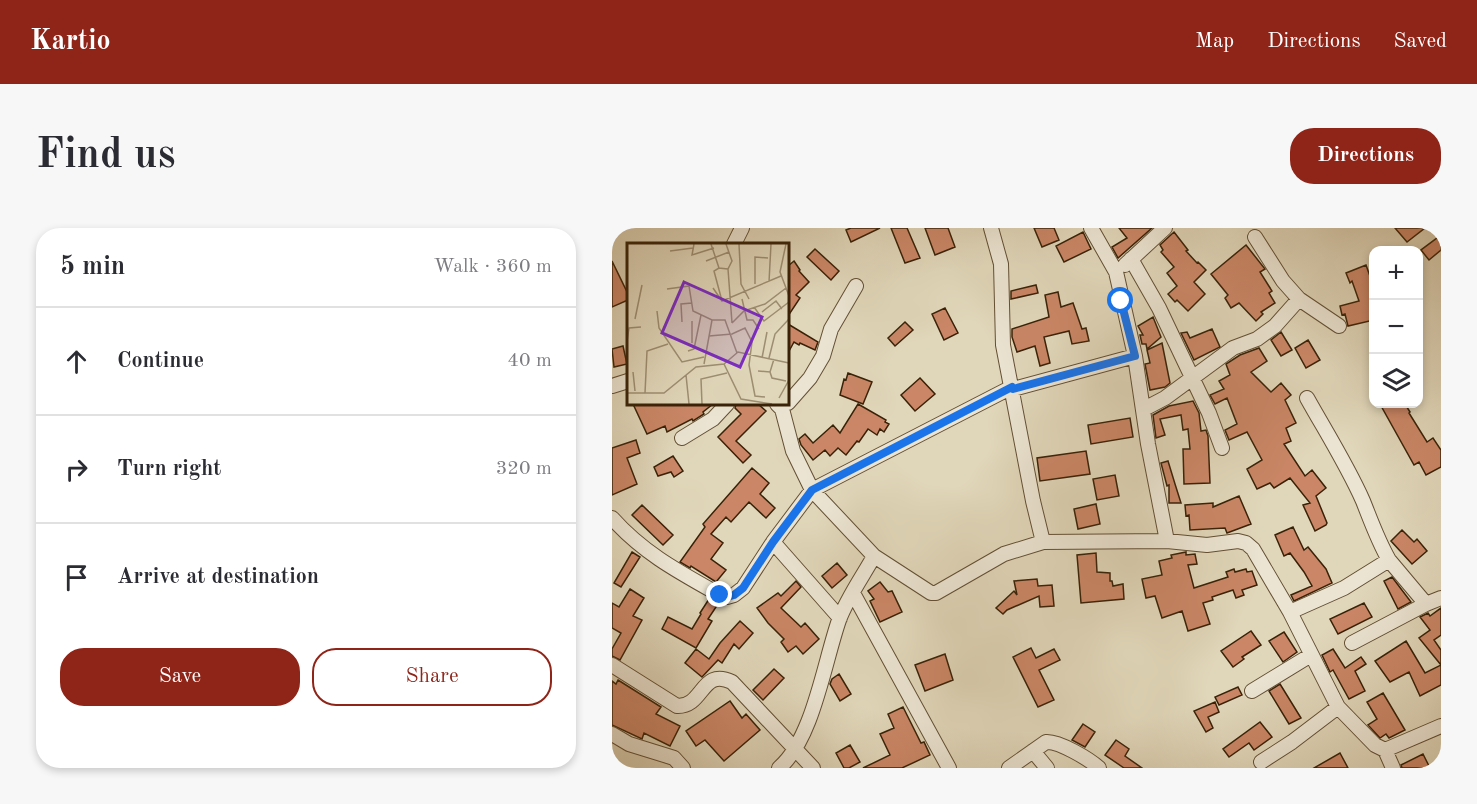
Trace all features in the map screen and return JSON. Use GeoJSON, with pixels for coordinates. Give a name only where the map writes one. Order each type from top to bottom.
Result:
{"type":"FeatureCollection","features":[{"type":"Feature","properties":{"kind":"street"},"geometry":{"type":"LineString","coordinates":[[734,243],[741,228]]}},
{"type":"Feature","properties":{"kind":"street"},"geometry":{"type":"LineString","coordinates":[[990,228],[1001,264],[1003,345],[1043,542]]}},
{"type":"Feature","properties":{"kind":"street"},"geometry":{"type":"LineString","coordinates":[[1092,228],[1116,272],[1135,356],[1148,444],[1167,541]]}},
{"type":"Feature","properties":{"kind":"street"},"geometry":{"type":"LineString","coordinates":[[1116,272],[1135,265],[1166,228]]}},
{"type":"Feature","properties":{"kind":"street"},"geometry":{"type":"LineString","coordinates":[[1255,237],[1282,281],[1299,299],[1339,326]]}},
{"type":"Feature","properties":{"kind":"street"},"geometry":{"type":"LineString","coordinates":[[1135,265],[1159,308],[1209,413],[1222,448]]}},
{"type":"Feature","properties":{"kind":"street"},"geometry":{"type":"LineString","coordinates":[[789,399],[810,378],[819,364],[831,329],[856,286]]}},
{"type":"Feature","properties":{"kind":"street"},"geometry":{"type":"LineString","coordinates":[[1144,409],[1165,398],[1233,348],[1257,339],[1275,326],[1299,299]]}},
{"type":"Feature","properties":{"kind":"street"},"geometry":{"type":"LineString","coordinates":[[612,518],[627,535],[663,563],[720,595],[727,597],[734,595],[743,588],[773,542],[812,490],[1012,388],[1135,356]]}},
{"type":"Feature","properties":{"kind":"street"},"geometry":{"type":"LineString","coordinates":[[612,386],[627,381]]}},
{"type":"Feature","properties":{"kind":"street"},"geometry":{"type":"LineString","coordinates":[[1307,398],[1342,460],[1389,560],[1426,604]]}},
{"type":"Feature","properties":{"kind":"street"},"geometry":{"type":"LineString","coordinates":[[682,438],[713,419],[726,405]]}},
{"type":"Feature","properties":{"kind":"street"},"geometry":{"type":"LineString","coordinates":[[783,405],[793,451],[812,490],[874,556],[925,591],[936,593],[1004,554],[1043,542],[1167,541],[1207,544],[1238,541],[1246,543],[1253,549],[1290,612],[1338,707],[1375,745],[1385,750],[1394,768]]}},
{"type":"Feature","properties":{"kind":"street"},"geometry":{"type":"LineString","coordinates":[[773,542],[840,618]]}},
{"type":"Feature","properties":{"kind":"street"},"geometry":{"type":"LineString","coordinates":[[779,768],[796,749],[805,730],[840,618],[874,556]]}},
{"type":"Feature","properties":{"kind":"street"},"geometry":{"type":"LineString","coordinates":[[1290,612],[1344,588],[1389,560]]}},
{"type":"Feature","properties":{"kind":"street"},"geometry":{"type":"LineString","coordinates":[[854,593],[949,768]]}},
{"type":"Feature","properties":{"kind":"street"},"geometry":{"type":"LineString","coordinates":[[1352,643],[1441,598]]}},
{"type":"Feature","properties":{"kind":"street"},"geometry":{"type":"LineString","coordinates":[[1252,691],[1311,655]]}},
{"type":"Feature","properties":{"kind":"street"},"geometry":{"type":"LineString","coordinates":[[612,665],[677,706],[684,706],[692,702],[712,680],[722,677],[732,682],[813,768]]}},
{"type":"Feature","properties":{"kind":"street"},"geometry":{"type":"LineString","coordinates":[[1262,762],[1338,707]]}},
{"type":"Feature","properties":{"kind":"street"},"geometry":{"type":"LineString","coordinates":[[1385,750],[1441,726]]}},
{"type":"Feature","properties":{"kind":"street"},"geometry":{"type":"LineString","coordinates":[[612,734],[629,744],[674,758],[683,768]]}},
{"type":"Feature","properties":{"kind":"street"},"geometry":{"type":"LineString","coordinates":[[1009,768],[1046,742],[1051,741],[1099,768]]}},
{"type":"Feature","properties":{"kind":"street"},"geometry":{"type":"LineString","coordinates":[[1033,751],[1047,768]]}},
{"type":"Feature","properties":{"kind":"building"},"geometry":{"type":"Polygon","coordinates":[[[880,228],[851,242],[846,230],[880,228]]]}},
{"type":"Feature","properties":{"kind":"building"},"geometry":{"type":"Polygon","coordinates":[[[891,228],[907,228],[920,258],[905,263],[891,228]]]}},
{"type":"Feature","properties":{"kind":"building"},"geometry":{"type":"Polygon","coordinates":[[[925,228],[948,228],[955,247],[935,255],[925,228]]]}},
{"type":"Feature","properties":{"kind":"building"},"geometry":{"type":"Polygon","coordinates":[[[1034,228],[1054,228],[1059,240],[1042,247],[1034,228]]]}},
{"type":"Feature","properties":{"kind":"building"},"geometry":{"type":"Polygon","coordinates":[[[1119,228],[1152,228],[1118,258],[1112,247],[1127,238],[1119,228]]]}},
{"type":"Feature","properties":{"kind":"building"},"geometry":{"type":"Polygon","coordinates":[[[1395,228],[1425,228],[1407,242],[1395,228]]]}},
{"type":"Feature","properties":{"kind":"building"},"geometry":{"type":"Polygon","coordinates":[[[1083,232],[1091,249],[1064,262],[1056,246],[1083,232]]]}},
{"type":"Feature","properties":{"kind":"building"},"geometry":{"type":"Polygon","coordinates":[[[1174,232],[1188,250],[1186,251],[1206,270],[1194,282],[1205,294],[1188,311],[1168,294],[1177,286],[1167,273],[1174,267],[1161,252],[1163,250],[1160,245],[1174,232]]]}},
{"type":"Feature","properties":{"kind":"building"},"geometry":{"type":"Polygon","coordinates":[[[1441,235],[1441,250],[1429,260],[1423,252],[1423,248],[1441,235]]]}},
{"type":"Feature","properties":{"kind":"building"},"geometry":{"type":"Polygon","coordinates":[[[1246,245],[1265,269],[1260,272],[1272,291],[1269,293],[1275,303],[1261,312],[1263,314],[1256,321],[1239,303],[1231,308],[1225,298],[1228,295],[1211,274],[1246,245]]]}},
{"type":"Feature","properties":{"kind":"building"},"geometry":{"type":"Polygon","coordinates":[[[815,249],[839,271],[831,280],[807,257],[815,249]]]}},
{"type":"Feature","properties":{"kind":"building"},"geometry":{"type":"Polygon","coordinates":[[[612,261],[627,292],[627,300],[612,307],[612,261]]]}},
{"type":"Feature","properties":{"kind":"building"},"geometry":{"type":"Polygon","coordinates":[[[794,261],[809,282],[796,295],[800,298],[789,314],[789,265],[794,261]]]}},
{"type":"Feature","properties":{"kind":"building"},"geometry":{"type":"Polygon","coordinates":[[[1366,265],[1369,273],[1369,321],[1348,326],[1345,314],[1342,315],[1340,306],[1359,301],[1352,281],[1350,283],[1346,273],[1366,265]]]}},
{"type":"Feature","properties":{"kind":"building"},"geometry":{"type":"Polygon","coordinates":[[[1036,285],[1038,293],[1011,299],[1011,291],[1036,285]]]}},
{"type":"Feature","properties":{"kind":"building"},"geometry":{"type":"Polygon","coordinates":[[[1058,292],[1061,307],[1073,303],[1082,329],[1086,328],[1089,341],[1072,344],[1069,331],[1044,337],[1050,363],[1040,366],[1035,346],[1017,352],[1012,329],[1049,317],[1045,295],[1058,292]]]}},
{"type":"Feature","properties":{"kind":"building"},"geometry":{"type":"Polygon","coordinates":[[[945,308],[958,333],[944,340],[932,314],[945,308]]]}},
{"type":"Feature","properties":{"kind":"building"},"geometry":{"type":"Polygon","coordinates":[[[1153,317],[1161,337],[1147,349],[1146,344],[1142,344],[1140,335],[1143,335],[1138,326],[1153,317]]]}},
{"type":"Feature","properties":{"kind":"building"},"geometry":{"type":"Polygon","coordinates":[[[905,322],[913,330],[895,346],[888,338],[905,322]]]}},
{"type":"Feature","properties":{"kind":"building"},"geometry":{"type":"Polygon","coordinates":[[[789,325],[818,342],[815,350],[794,342],[789,351],[789,325]]]}},
{"type":"Feature","properties":{"kind":"building"},"geometry":{"type":"Polygon","coordinates":[[[1212,329],[1220,347],[1194,360],[1181,333],[1187,332],[1190,338],[1212,329]]]}},
{"type":"Feature","properties":{"kind":"building"},"geometry":{"type":"Polygon","coordinates":[[[1281,332],[1292,350],[1281,356],[1271,340],[1281,332]]]}},
{"type":"Feature","properties":{"kind":"building"},"geometry":{"type":"Polygon","coordinates":[[[1308,340],[1320,360],[1306,368],[1295,348],[1308,340]]]}},
{"type":"Feature","properties":{"kind":"building"},"geometry":{"type":"Polygon","coordinates":[[[1162,343],[1170,383],[1165,387],[1150,390],[1145,364],[1150,363],[1147,350],[1162,343]]]}},
{"type":"Feature","properties":{"kind":"building"},"geometry":{"type":"Polygon","coordinates":[[[623,346],[627,364],[614,367],[612,349],[623,346]]]}},
{"type":"Feature","properties":{"kind":"building"},"geometry":{"type":"Polygon","coordinates":[[[1259,348],[1267,361],[1251,372],[1271,392],[1281,383],[1291,395],[1285,400],[1296,423],[1286,428],[1291,441],[1284,444],[1305,476],[1312,470],[1326,488],[1316,496],[1327,523],[1315,531],[1303,505],[1310,503],[1290,478],[1274,488],[1270,483],[1257,489],[1247,469],[1262,460],[1247,432],[1229,440],[1225,430],[1237,424],[1227,398],[1215,404],[1210,395],[1224,389],[1219,381],[1230,375],[1226,364],[1240,355],[1259,348]]]}},
{"type":"Feature","properties":{"kind":"building"},"geometry":{"type":"Polygon","coordinates":[[[848,373],[872,382],[863,404],[840,395],[848,373]]]}},
{"type":"Feature","properties":{"kind":"building"},"geometry":{"type":"Polygon","coordinates":[[[920,378],[935,394],[915,411],[901,395],[920,378]]]}},
{"type":"Feature","properties":{"kind":"building"},"geometry":{"type":"Polygon","coordinates":[[[1193,401],[1199,413],[1201,431],[1206,430],[1208,436],[1210,483],[1184,484],[1183,449],[1190,449],[1188,429],[1183,430],[1181,415],[1160,419],[1165,435],[1156,438],[1153,415],[1169,406],[1193,401]]]}},
{"type":"Feature","properties":{"kind":"building"},"geometry":{"type":"Polygon","coordinates":[[[858,404],[886,420],[885,422],[889,424],[884,432],[880,429],[877,435],[868,429],[846,455],[838,448],[830,456],[825,450],[813,460],[799,439],[805,434],[813,443],[833,425],[840,433],[858,404]]]}},
{"type":"Feature","properties":{"kind":"building"},"geometry":{"type":"Polygon","coordinates":[[[633,405],[712,405],[703,412],[704,414],[693,421],[692,419],[667,432],[665,426],[647,434],[633,405]]]}},
{"type":"Feature","properties":{"kind":"building"},"geometry":{"type":"Polygon","coordinates":[[[736,405],[759,405],[766,411],[736,441],[751,455],[743,463],[718,437],[741,414],[735,408],[736,405]]]}},
{"type":"Feature","properties":{"kind":"building"},"geometry":{"type":"Polygon","coordinates":[[[1382,408],[1408,408],[1427,442],[1433,438],[1441,450],[1441,467],[1426,475],[1419,462],[1414,465],[1382,408]]]}},
{"type":"Feature","properties":{"kind":"building"},"geometry":{"type":"Polygon","coordinates":[[[1130,418],[1133,437],[1091,444],[1088,425],[1130,418]]]}},
{"type":"Feature","properties":{"kind":"building"},"geometry":{"type":"Polygon","coordinates":[[[636,440],[640,453],[627,458],[637,484],[612,495],[612,448],[636,440]]]}},
{"type":"Feature","properties":{"kind":"building"},"geometry":{"type":"Polygon","coordinates":[[[1086,451],[1090,474],[1040,481],[1037,458],[1086,451]]]}},
{"type":"Feature","properties":{"kind":"building"},"geometry":{"type":"Polygon","coordinates":[[[673,456],[683,471],[674,477],[671,472],[658,476],[654,467],[673,456]]]}},
{"type":"Feature","properties":{"kind":"building"},"geometry":{"type":"Polygon","coordinates":[[[1168,461],[1181,503],[1169,503],[1169,485],[1167,486],[1161,463],[1168,461]]]}},
{"type":"Feature","properties":{"kind":"building"},"geometry":{"type":"Polygon","coordinates":[[[752,468],[769,483],[760,494],[775,508],[766,518],[749,502],[731,522],[726,517],[711,534],[723,543],[711,559],[726,570],[716,582],[691,566],[690,568],[680,562],[705,527],[703,524],[752,468]]]}},
{"type":"Feature","properties":{"kind":"building"},"geometry":{"type":"Polygon","coordinates":[[[1115,475],[1119,496],[1097,500],[1093,479],[1115,475]]]}},
{"type":"Feature","properties":{"kind":"building"},"geometry":{"type":"Polygon","coordinates":[[[1239,496],[1251,524],[1227,533],[1225,528],[1190,530],[1189,515],[1186,516],[1185,505],[1213,503],[1213,507],[1239,496]]]}},
{"type":"Feature","properties":{"kind":"building"},"geometry":{"type":"Polygon","coordinates":[[[1096,504],[1100,524],[1078,529],[1074,509],[1096,504]]]}},
{"type":"Feature","properties":{"kind":"building"},"geometry":{"type":"Polygon","coordinates":[[[642,505],[673,535],[663,545],[632,515],[642,505]]]}},
{"type":"Feature","properties":{"kind":"building"},"geometry":{"type":"Polygon","coordinates":[[[1293,527],[1304,550],[1308,547],[1326,569],[1332,583],[1294,601],[1291,595],[1312,586],[1290,553],[1284,556],[1275,535],[1293,527]]]}},
{"type":"Feature","properties":{"kind":"building"},"geometry":{"type":"Polygon","coordinates":[[[1402,530],[1414,542],[1417,539],[1427,551],[1412,564],[1391,541],[1402,530]]]}},
{"type":"Feature","properties":{"kind":"building"},"geometry":{"type":"Polygon","coordinates":[[[632,552],[640,557],[621,587],[614,583],[632,552]]]}},
{"type":"Feature","properties":{"kind":"building"},"geometry":{"type":"Polygon","coordinates":[[[1186,552],[1186,555],[1195,554],[1197,564],[1188,565],[1194,588],[1228,577],[1226,572],[1234,569],[1235,572],[1246,569],[1247,572],[1252,571],[1257,585],[1242,590],[1244,595],[1236,598],[1233,590],[1212,597],[1213,600],[1203,603],[1210,624],[1188,631],[1182,611],[1162,618],[1155,596],[1146,598],[1142,579],[1162,575],[1159,561],[1172,558],[1171,555],[1186,552]]]}},
{"type":"Feature","properties":{"kind":"building"},"geometry":{"type":"Polygon","coordinates":[[[1096,553],[1097,572],[1110,573],[1113,586],[1123,584],[1124,599],[1081,603],[1077,555],[1096,553]]]}},
{"type":"Feature","properties":{"kind":"building"},"geometry":{"type":"Polygon","coordinates":[[[837,563],[847,575],[832,588],[822,576],[837,563]]]}},
{"type":"Feature","properties":{"kind":"building"},"geometry":{"type":"Polygon","coordinates":[[[1392,577],[1411,602],[1398,609],[1384,581],[1392,577]]]}},
{"type":"Feature","properties":{"kind":"building"},"geometry":{"type":"Polygon","coordinates":[[[1037,579],[1038,586],[1052,585],[1054,606],[1040,607],[1039,596],[1003,614],[996,608],[1014,591],[1017,595],[1014,581],[1037,579]]]}},
{"type":"Feature","properties":{"kind":"building"},"geometry":{"type":"Polygon","coordinates":[[[796,581],[801,587],[781,608],[801,627],[805,623],[819,639],[803,654],[796,646],[788,652],[781,642],[784,639],[757,608],[778,593],[781,596],[796,581]]]}},
{"type":"Feature","properties":{"kind":"building"},"geometry":{"type":"Polygon","coordinates":[[[880,582],[888,592],[892,591],[902,612],[880,622],[870,601],[874,599],[868,591],[880,582]]]}},
{"type":"Feature","properties":{"kind":"building"},"geometry":{"type":"Polygon","coordinates":[[[630,589],[644,598],[633,616],[642,620],[620,660],[612,656],[612,649],[621,633],[612,628],[612,603],[619,607],[630,589]]]}},
{"type":"Feature","properties":{"kind":"building"},"geometry":{"type":"Polygon","coordinates":[[[709,599],[718,604],[708,619],[712,621],[696,648],[662,629],[668,617],[692,629],[709,599]]]}},
{"type":"Feature","properties":{"kind":"building"},"geometry":{"type":"Polygon","coordinates":[[[1364,603],[1372,617],[1338,634],[1330,619],[1364,603]]]}},
{"type":"Feature","properties":{"kind":"building"},"geometry":{"type":"Polygon","coordinates":[[[1441,608],[1441,635],[1434,640],[1441,650],[1441,665],[1419,638],[1430,630],[1420,617],[1428,613],[1430,616],[1441,608]]]}},
{"type":"Feature","properties":{"kind":"building"},"geometry":{"type":"Polygon","coordinates":[[[740,621],[753,633],[739,649],[734,644],[722,663],[718,660],[702,677],[685,663],[696,649],[709,659],[740,621]]]}},
{"type":"Feature","properties":{"kind":"building"},"geometry":{"type":"Polygon","coordinates":[[[1251,631],[1261,645],[1242,657],[1244,659],[1233,667],[1221,651],[1251,631]]]}},
{"type":"Feature","properties":{"kind":"building"},"geometry":{"type":"Polygon","coordinates":[[[1284,632],[1297,652],[1283,662],[1269,641],[1284,632]]]}},
{"type":"Feature","properties":{"kind":"building"},"geometry":{"type":"Polygon","coordinates":[[[1406,641],[1425,673],[1441,665],[1441,685],[1420,696],[1409,672],[1390,682],[1375,661],[1406,641]]]}},
{"type":"Feature","properties":{"kind":"building"},"geometry":{"type":"Polygon","coordinates":[[[1031,648],[1036,658],[1054,649],[1060,660],[1039,670],[1054,700],[1038,707],[1013,657],[1031,648]]]}},
{"type":"Feature","properties":{"kind":"building"},"geometry":{"type":"Polygon","coordinates":[[[1333,649],[1345,668],[1361,657],[1366,664],[1355,671],[1365,691],[1349,699],[1333,670],[1330,672],[1322,655],[1333,649]]]}},
{"type":"Feature","properties":{"kind":"building"},"geometry":{"type":"Polygon","coordinates":[[[945,654],[953,680],[925,691],[915,665],[945,654]]]}},
{"type":"Feature","properties":{"kind":"building"},"geometry":{"type":"Polygon","coordinates":[[[774,669],[784,678],[763,700],[753,690],[774,669]]]}},
{"type":"Feature","properties":{"kind":"building"},"geometry":{"type":"Polygon","coordinates":[[[839,674],[851,694],[840,701],[830,684],[832,679],[839,674]]]}},
{"type":"Feature","properties":{"kind":"building"},"geometry":{"type":"Polygon","coordinates":[[[618,680],[661,707],[656,714],[680,726],[670,746],[644,733],[642,739],[612,725],[612,681],[616,684],[618,680]]]}},
{"type":"Feature","properties":{"kind":"building"},"geometry":{"type":"Polygon","coordinates":[[[1280,684],[1301,718],[1289,724],[1269,691],[1280,684]]]}},
{"type":"Feature","properties":{"kind":"building"},"geometry":{"type":"Polygon","coordinates":[[[1238,687],[1242,695],[1219,705],[1215,697],[1238,687]]]}},
{"type":"Feature","properties":{"kind":"building"},"geometry":{"type":"Polygon","coordinates":[[[1383,693],[1405,730],[1389,738],[1386,734],[1380,738],[1368,725],[1377,719],[1367,702],[1383,693]]]}},
{"type":"Feature","properties":{"kind":"building"},"geometry":{"type":"Polygon","coordinates":[[[730,701],[742,718],[746,714],[760,730],[724,761],[705,740],[696,746],[686,731],[730,701]]]}},
{"type":"Feature","properties":{"kind":"building"},"geometry":{"type":"Polygon","coordinates":[[[1215,702],[1219,712],[1208,717],[1213,728],[1206,732],[1194,711],[1215,702]]]}},
{"type":"Feature","properties":{"kind":"building"},"geometry":{"type":"Polygon","coordinates":[[[903,707],[921,743],[924,742],[930,755],[902,768],[863,768],[890,755],[880,734],[894,728],[888,714],[903,707]]]}},
{"type":"Feature","properties":{"kind":"building"},"geometry":{"type":"Polygon","coordinates":[[[1260,722],[1272,737],[1254,750],[1249,743],[1229,757],[1223,749],[1260,722]]]}},
{"type":"Feature","properties":{"kind":"building"},"geometry":{"type":"Polygon","coordinates":[[[1083,724],[1095,732],[1085,747],[1072,740],[1083,724]]]}},
{"type":"Feature","properties":{"kind":"building"},"geometry":{"type":"Polygon","coordinates":[[[1116,740],[1129,749],[1125,756],[1142,768],[1124,768],[1105,755],[1116,740]]]}},
{"type":"Feature","properties":{"kind":"building"},"geometry":{"type":"Polygon","coordinates":[[[850,745],[860,762],[844,768],[836,753],[850,745]]]}},
{"type":"Feature","properties":{"kind":"building"},"geometry":{"type":"Polygon","coordinates":[[[1340,753],[1348,768],[1314,768],[1340,753]]]}},
{"type":"Feature","properties":{"kind":"building"},"geometry":{"type":"Polygon","coordinates":[[[1423,754],[1430,768],[1402,768],[1401,765],[1423,754]]]}},
{"type":"Feature","properties":{"kind":"route"},"geometry":{"type":"LineString","coordinates":[[720,595],[727,597],[734,595],[743,588],[773,542],[812,490],[1012,387],[1013,389],[1135,356],[1121,301]]}}]}
